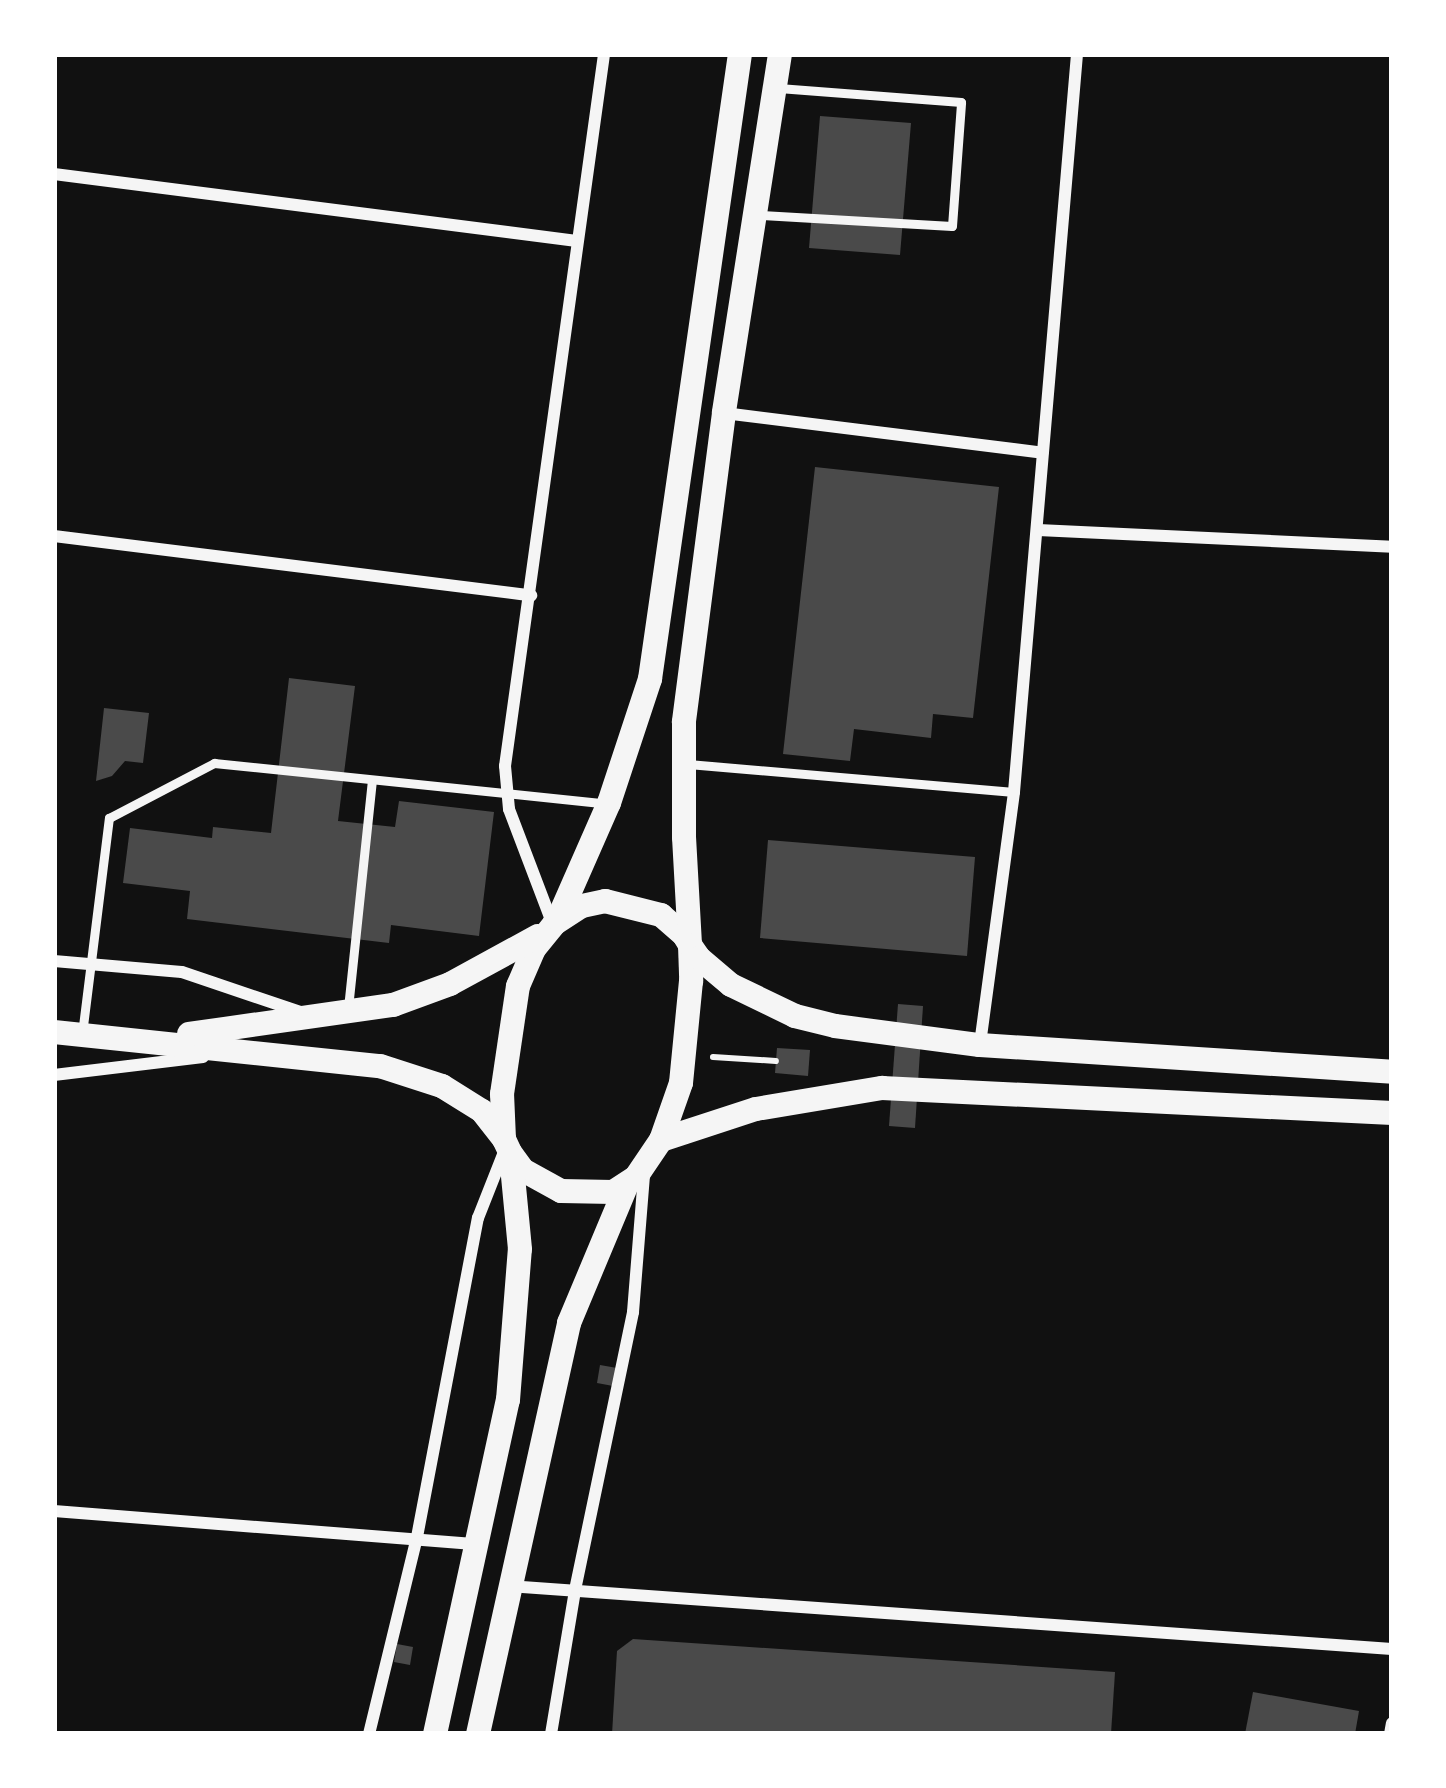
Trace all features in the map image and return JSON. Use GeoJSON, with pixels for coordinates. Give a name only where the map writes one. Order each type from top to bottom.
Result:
{"type":"FeatureCollection","features":[{"type":"Feature","properties":{"kind":"main road"},"geometry":{"type":"LineString","coordinates":[[435,1734],[508,1400],[519,1300],[520,1249],[507,1146],[504,1063],[512,1010],[526,965],[553,925],[609,803],[650,679],[740,54]]}},
{"type":"Feature","properties":{"kind":"main road"},"geometry":{"type":"LineString","coordinates":[[478,1734],[568,1323],[626,1187],[662,1140],[686,1055],[690,945],[682,764],[724,413],[780,54]]}},
{"type":"Feature","properties":{"kind":"main road"},"geometry":{"type":"LineString","coordinates":[[151,1039],[393,1005],[450,984],[593,903],[618,903],[661,915],[731,986],[795,1016],[878,1034],[980,1045],[1392,1072]]}},
{"type":"Feature","properties":{"kind":"main road"},"geometry":{"type":"LineString","coordinates":[[54,1032],[380,1066],[442,1086],[482,1112],[534,1179],[561,1191],[596,1195],[626,1187]]}},
{"type":"Feature","properties":{"kind":"main road"},"geometry":{"type":"LineString","coordinates":[[662,1140],[756,1109],[882,1088],[1392,1113]]}},
{"type":"Feature","properties":{"kind":"street"},"geometry":{"type":"LineString","coordinates":[[553,925],[506,795],[505,766],[604,54]]}},
{"type":"Feature","properties":{"kind":"street"},"geometry":{"type":"LineString","coordinates":[[980,1045],[1015,792],[1077,54]]}},
{"type":"Feature","properties":{"kind":"street"},"geometry":{"type":"LineString","coordinates":[[54,174],[577,241]]}},
{"type":"Feature","properties":{"kind":"street"},"geometry":{"type":"LineString","coordinates":[[724,413],[1042,453]]}},
{"type":"Feature","properties":{"kind":"street"},"geometry":{"type":"LineString","coordinates":[[1038,530],[1392,547]]}},
{"type":"Feature","properties":{"kind":"street"},"geometry":{"type":"LineString","coordinates":[[54,536],[532,595]]}},
{"type":"Feature","properties":{"kind":"street"},"geometry":{"type":"LineString","coordinates":[[54,961],[214,980],[315,1018]]}},
{"type":"Feature","properties":{"kind":"street"},"geometry":{"type":"LineString","coordinates":[[54,1075],[257,1051]]}},
{"type":"Feature","properties":{"kind":"street"},"geometry":{"type":"LineString","coordinates":[[369,1734],[417,1537],[478,1218],[507,1146]]}},
{"type":"Feature","properties":{"kind":"street"},"geometry":{"type":"LineString","coordinates":[[551,1734],[574,1590],[633,1312],[645,1166]]}},
{"type":"Feature","properties":{"kind":"street"},"geometry":{"type":"LineString","coordinates":[[54,1511],[478,1544]]}},
{"type":"Feature","properties":{"kind":"street"},"geometry":{"type":"LineString","coordinates":[[508,1586],[1392,1649]]}},
{"type":"Feature","properties":{"kind":"street"},"geometry":{"type":"LineString","coordinates":[[1390,1734],[1392,1723]]}},
{"type":"Feature","properties":{"kind":"lane"},"geometry":{"type":"LineString","coordinates":[[755,215],[952,226],[961,101],[774,88]]}},
{"type":"Feature","properties":{"kind":"lane"},"geometry":{"type":"LineString","coordinates":[[82,1034],[109,818],[214,763],[609,803]]}},
{"type":"Feature","properties":{"kind":"lane"},"geometry":{"type":"LineString","coordinates":[[682,764],[1015,792]]}},
{"type":"Feature","properties":{"kind":"lane"},"geometry":{"type":"LineString","coordinates":[[348,1014],[372,780]]}},
{"type":"Feature","properties":{"kind":"path"},"geometry":{"type":"LineString","coordinates":[[686,1055],[776,1060]]}},
{"type":"Feature","properties":{"kind":"building"},"geometry":{"type":"Polygon","coordinates":[[[820,116],[911,123],[900,255],[809,248],[820,116]]]}},
{"type":"Feature","properties":{"kind":"building"},"geometry":{"type":"Polygon","coordinates":[[[815,467],[999,487],[973,718],[933,714],[931,738],[854,729],[850,761],[783,754],[815,467]]]}},
{"type":"Feature","properties":{"kind":"building"},"geometry":{"type":"Polygon","coordinates":[[[289,678],[355,686],[338,821],[395,827],[399,801],[494,812],[479,936],[391,925],[389,943],[187,919],[190,891],[123,883],[130,828],[212,838],[213,827],[271,833],[289,678]]]}},
{"type":"Feature","properties":{"kind":"building"},"geometry":{"type":"Polygon","coordinates":[[[104,708],[149,713],[143,763],[125,761],[112,776],[96,781],[104,708]]]}},
{"type":"Feature","properties":{"kind":"building"},"geometry":{"type":"Polygon","coordinates":[[[768,840],[975,857],[967,956],[760,938],[768,840]]]}},
{"type":"Feature","properties":{"kind":"building"},"geometry":{"type":"Polygon","coordinates":[[[898,1004],[923,1006],[915,1128],[889,1126],[898,1004]]]}},
{"type":"Feature","properties":{"kind":"building"},"geometry":{"type":"Polygon","coordinates":[[[777,1048],[810,1050],[808,1076],[775,1073],[777,1048]]]}},
{"type":"Feature","properties":{"kind":"building"},"geometry":{"type":"Polygon","coordinates":[[[600,1365],[617,1368],[613,1386],[597,1383],[600,1365]]]}},
{"type":"Feature","properties":{"kind":"building"},"geometry":{"type":"Polygon","coordinates":[[[633,1639],[1115,1672],[1111,1734],[612,1734],[617,1651],[633,1639]]]}},
{"type":"Feature","properties":{"kind":"building"},"geometry":{"type":"Polygon","coordinates":[[[397,1644],[413,1647],[410,1665],[394,1662],[397,1644]]]}},
{"type":"Feature","properties":{"kind":"building"},"geometry":{"type":"Polygon","coordinates":[[[1253,1692],[1359,1711],[1355,1734],[1245,1734],[1253,1692]]]}}]}
